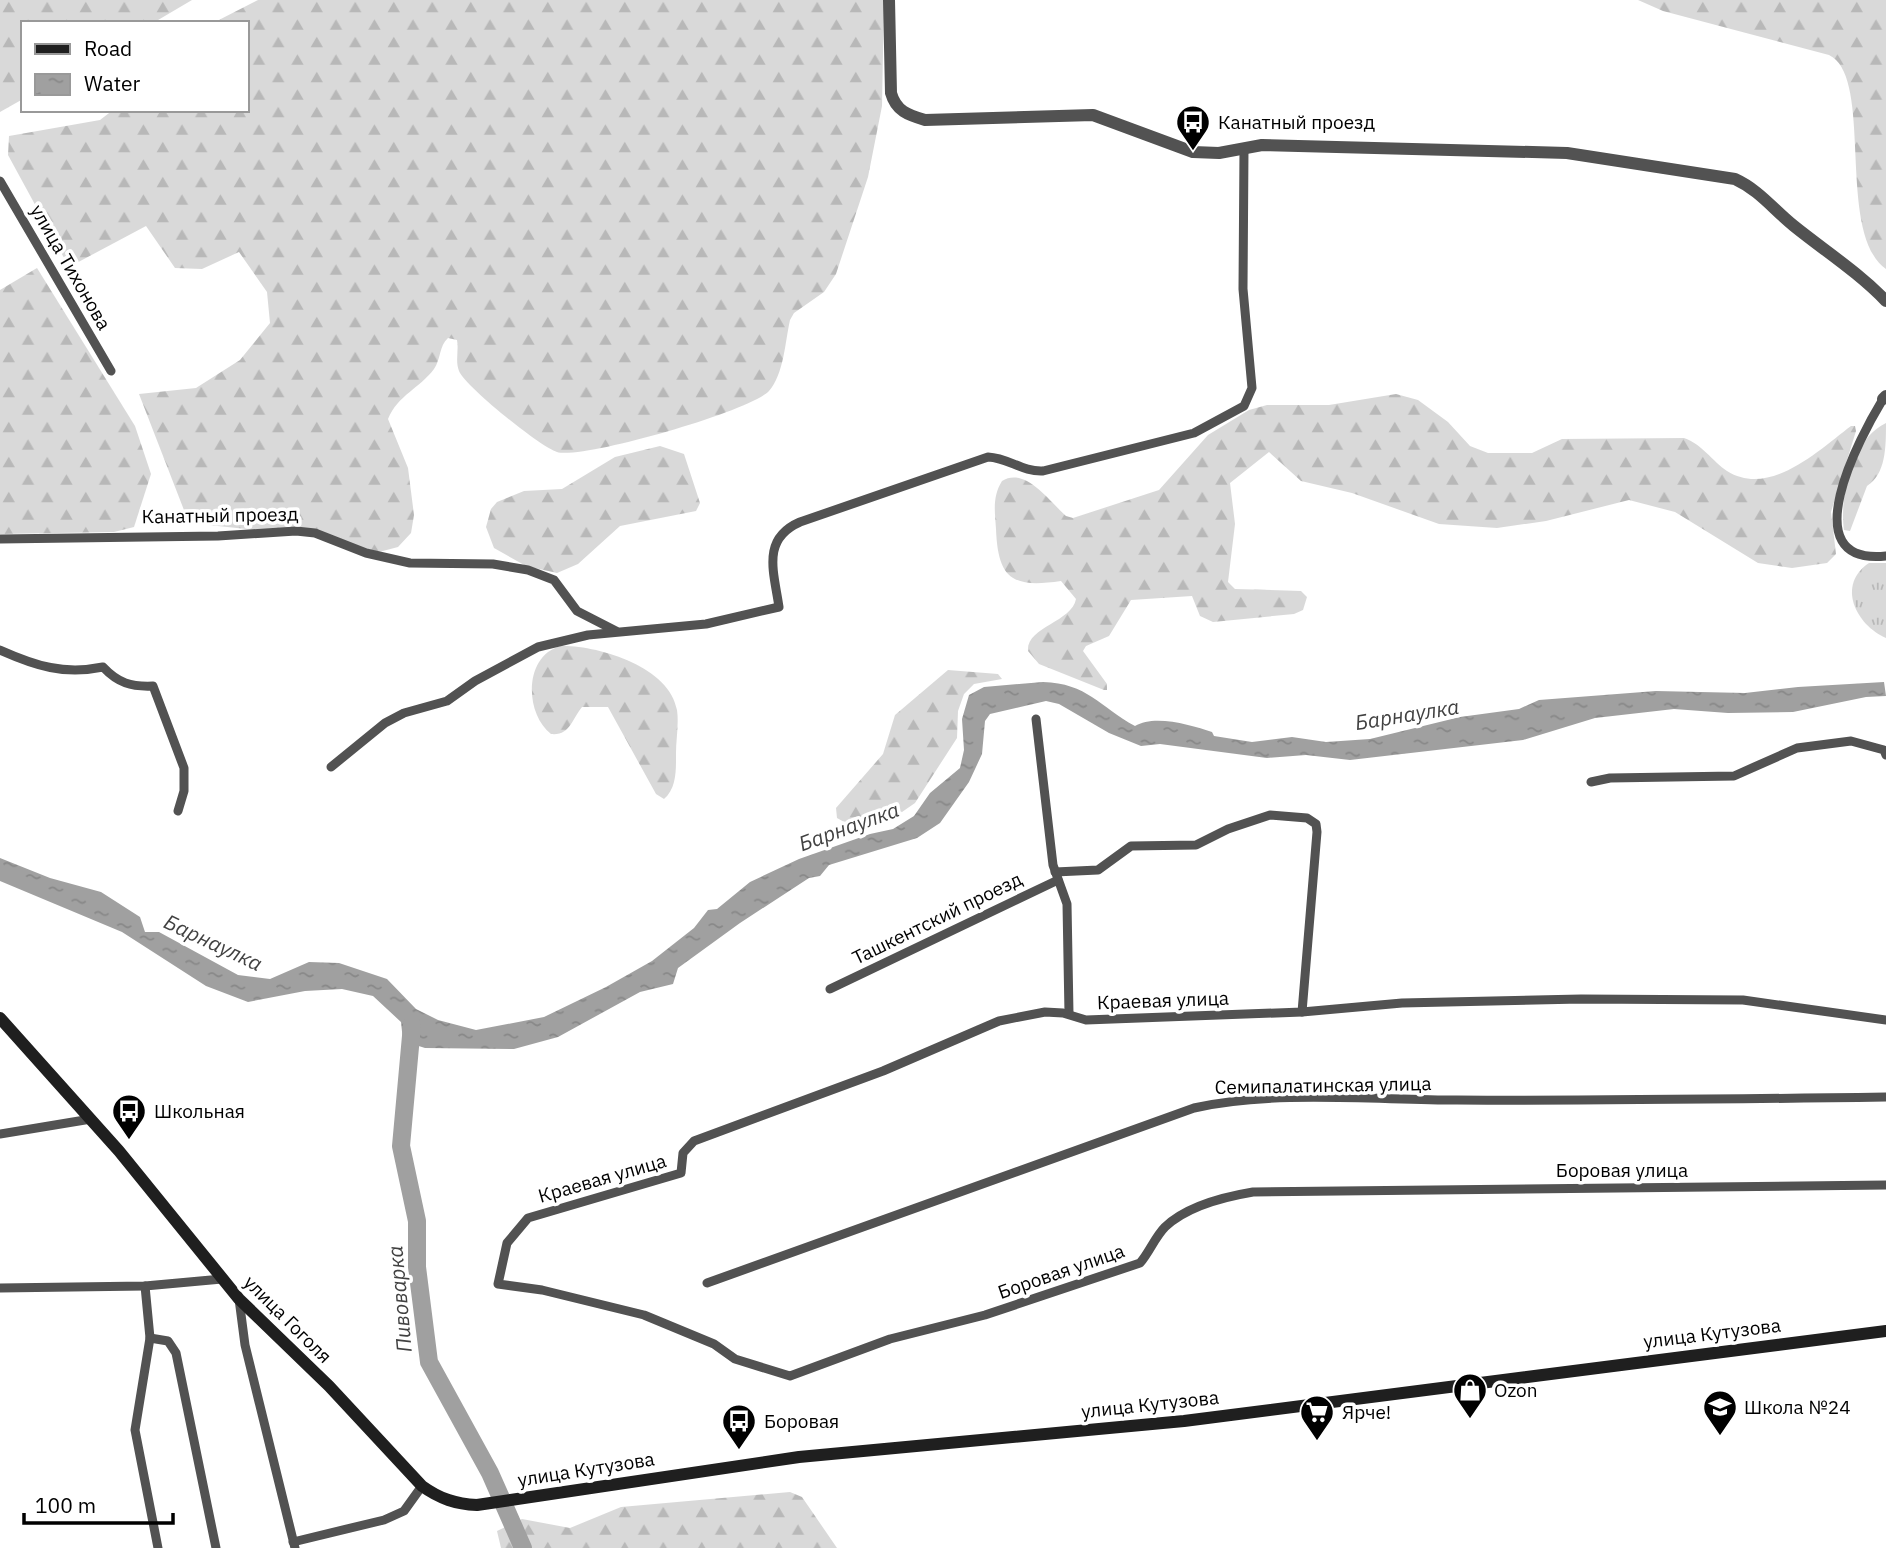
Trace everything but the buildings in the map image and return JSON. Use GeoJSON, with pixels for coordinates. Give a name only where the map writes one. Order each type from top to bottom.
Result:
{"type":"FeatureCollection","features":[{"type":"Feature","properties":{"kind":"main road"},"geometry":{"type":"LineString","coordinates":[[0,1018],[91,1119],[222,1279]]}},
{"type":"Feature","properties":{"kind":"main road","name":"улица Гоголя"},"geometry":{"type":"LineString","coordinates":[[222,1279],[239,1299],[329,1386],[422,1486]]}},
{"type":"Feature","properties":{"kind":"main road","name":"улица Кутузова"},"geometry":{"type":"LineString","coordinates":[[422,1486],[435,1496],[457,1504],[477,1505],[799,1457],[1184,1421],[1886,1331]]}},
{"type":"Feature","properties":{"kind":"street"},"geometry":{"type":"LineString","coordinates":[[889,0],[891,93],[894,105],[903,113],[936,121],[1093,115],[1193,152],[1244,149],[1262,145],[1354,145],[1567,153],[1735,179],[1759,192],[1777,212],[1851,268],[1886,301]]}},
{"type":"Feature","properties":{"kind":"street"},"geometry":{"type":"LineString","coordinates":[[331,767],[385,723],[404,713],[447,701],[495,669],[538,647],[588,635],[706,624],[779,607],[773,558],[775,541],[786,528],[800,522],[988,457],[1001,458],[1020,469],[1043,471],[1194,433],[1244,407],[1252,388],[1243,289],[1244,149]]}},
{"type":"Feature","properties":{"kind":"street","name":"улица Тихонова"},"geometry":{"type":"LineString","coordinates":[[0,181],[111,371]]}},
{"type":"Feature","properties":{"kind":"street"},"geometry":{"type":"LineString","coordinates":[[1885,398],[1859,438],[1848,465],[1838,522],[1841,537],[1849,549],[1861,556],[1886,556]]}},
{"type":"Feature","properties":{"kind":"street","name":"Канатный проезд"},"geometry":{"type":"LineString","coordinates":[[0,539],[206,536],[296,531],[315,533],[366,553],[410,564],[493,564],[528,570],[561,585],[566,599],[577,611],[620,633]]}},
{"type":"Feature","properties":{"kind":"street"},"geometry":{"type":"LineString","coordinates":[[0,650],[33,663],[76,672],[103,667],[114,678],[134,687],[153,686],[184,768],[184,791],[178,811]]}},
{"type":"Feature","properties":{"kind":"street"},"geometry":{"type":"LineString","coordinates":[[1037,719],[1057,876],[1067,904],[1069,1014]]}},
{"type":"Feature","properties":{"kind":"street"},"geometry":{"type":"LineString","coordinates":[[1591,782],[1610,778],[1734,776],[1797,748],[1851,741],[1884,750],[1886,754]]}},
{"type":"Feature","properties":{"kind":"street","name":"Ташкентский проезд"},"geometry":{"type":"LineString","coordinates":[[830,989],[1057,876],[1098,870],[1131,846],[1196,845],[1228,829],[1270,815],[1307,818],[1317,827],[1302,1012]]}},
{"type":"Feature","properties":{"kind":"street","name":"Краевая улица"},"geometry":{"type":"LineString","coordinates":[[498,1284],[506,1243],[517,1228],[534,1215],[681,1173],[683,1153],[694,1141],[883,1071],[999,1021],[1036,1013],[1069,1014],[1086,1020],[1302,1012],[1402,1003],[1493,1000],[1742,1000],[1886,1020]]}},
{"type":"Feature","properties":{"kind":"street","name":"Семипалатинская улица"},"geometry":{"type":"LineString","coordinates":[[707,1283],[1194,1108],[1219,1102],[1307,1099],[1579,1101],[1886,1097]]}},
{"type":"Feature","properties":{"kind":"street"},"geometry":{"type":"LineString","coordinates":[[0,1134],[91,1119]]}},
{"type":"Feature","properties":{"kind":"street","name":"Боровая улица"},"geometry":{"type":"LineString","coordinates":[[498,1284],[542,1290],[644,1314],[714,1344],[735,1359],[790,1376],[890,1339],[985,1315],[1140,1264],[1148,1257],[1163,1230],[1178,1218],[1212,1201],[1253,1192],[1886,1185]]}},
{"type":"Feature","properties":{"kind":"street","name":"улица Гоголя"},"geometry":{"type":"LineString","coordinates":[[0,1287],[145,1286],[222,1279]]}},
{"type":"Feature","properties":{"kind":"street"},"geometry":{"type":"LineString","coordinates":[[145,1286],[150,1338],[135,1430],[158,1548]]}},
{"type":"Feature","properties":{"kind":"street"},"geometry":{"type":"LineString","coordinates":[[239,1299],[245,1345],[294,1545],[384,1520],[404,1511],[422,1486]]}},
{"type":"Feature","properties":{"kind":"street"},"geometry":{"type":"LineString","coordinates":[[150,1338],[168,1340],[176,1353],[216,1548]]}},
{"type":"Feature","properties":{"kind":"green space"},"geometry":{"type":"Polygon","coordinates":[[[0,0],[192,0],[156,21],[21,21],[21,100],[0,112],[0,0]]]}},
{"type":"Feature","properties":{"kind":"green space"},"geometry":{"type":"Polygon","coordinates":[[[258,0],[884,0],[882,106],[868,177],[836,274],[824,292],[794,313],[790,320],[781,367],[769,391],[732,410],[666,432],[598,449],[557,452],[520,428],[464,379],[457,363],[457,340],[448,338],[434,369],[397,404],[388,419],[408,468],[414,515],[411,533],[398,547],[379,552],[315,536],[189,523],[139,394],[196,388],[240,360],[270,323],[267,292],[239,252],[202,269],[175,268],[146,226],[69,267],[8,155],[9,136],[100,120],[110,112],[248,112],[248,21],[217,21],[258,0]]]}},
{"type":"Feature","properties":{"kind":"green space"},"geometry":{"type":"Polygon","coordinates":[[[1638,0],[1886,0],[1886,269],[1871,250],[1862,223],[1854,123],[1843,69],[1829,55],[1663,11],[1638,0]]]}},
{"type":"Feature","properties":{"kind":"green space"},"geometry":{"type":"Polygon","coordinates":[[[37,268],[135,426],[151,474],[134,527],[114,532],[0,534],[0,290],[37,268]]]}},
{"type":"Feature","properties":{"kind":"green space"},"geometry":{"type":"Polygon","coordinates":[[[1396,394],[1418,400],[1448,422],[1470,446],[1488,453],[1532,453],[1562,439],[1684,438],[1696,444],[1727,471],[1743,478],[1760,479],[1793,468],[1851,426],[1855,426],[1856,431],[1831,512],[1836,554],[1827,563],[1792,568],[1758,563],[1675,512],[1629,500],[1546,521],[1497,528],[1439,524],[1352,493],[1301,481],[1269,452],[1230,483],[1235,524],[1228,582],[1235,589],[1301,591],[1307,597],[1303,610],[1294,614],[1213,622],[1200,616],[1192,596],[1131,600],[1109,636],[1086,646],[1083,651],[1107,684],[1107,690],[1039,664],[1028,651],[1034,636],[1067,613],[1076,599],[1061,581],[1020,581],[1005,570],[997,546],[995,511],[995,499],[1002,481],[1019,478],[1028,482],[1066,516],[1073,518],[1159,490],[1208,435],[1249,410],[1267,405],[1329,405],[1396,394]]]}},
{"type":"Feature","properties":{"kind":"green space"},"geometry":{"type":"Polygon","coordinates":[[[1886,423],[1881,467],[1867,486],[1850,531],[1844,530],[1844,501],[1851,469],[1865,441],[1886,423]]]}},
{"type":"Feature","properties":{"kind":"green space"},"geometry":{"type":"Polygon","coordinates":[[[660,446],[684,454],[700,503],[696,511],[620,526],[578,564],[557,573],[526,566],[494,548],[486,527],[491,509],[497,502],[524,491],[562,489],[615,457],[660,446]]]}},
{"type":"Feature","properties":{"kind":"green space"},"geometry":{"type":"Polygon","coordinates":[[[1869,563],[1886,563],[1886,638],[1866,624],[1854,604],[1854,582],[1859,572],[1869,563]]]}},
{"type":"Feature","properties":{"kind":"green space"},"geometry":{"type":"Polygon","coordinates":[[[561,646],[612,654],[647,671],[672,695],[678,715],[676,772],[674,784],[664,799],[656,794],[608,707],[582,707],[567,730],[557,734],[551,734],[542,725],[533,699],[534,672],[549,652],[561,646]]]}},
{"type":"Feature","properties":{"kind":"green space"},"geometry":{"type":"Polygon","coordinates":[[[948,670],[998,674],[1002,679],[974,684],[964,694],[958,711],[957,738],[915,803],[902,812],[853,827],[837,818],[836,808],[883,754],[895,715],[948,670]]]}},
{"type":"Feature","properties":{"kind":"green space"},"geometry":{"type":"Polygon","coordinates":[[[790,1492],[802,1497],[837,1548],[501,1548],[497,1531],[522,1519],[570,1528],[621,1507],[790,1492]]]}},
{"type":"Feature","properties":{"kind":"water"},"geometry":{"type":"Polygon","coordinates":[[[1884,682],[1886,696],[1866,697],[1793,712],[1728,713],[1674,709],[1595,718],[1523,740],[1350,760],[1306,755],[1267,758],[1160,744],[1141,746],[1109,733],[1059,704],[1046,701],[990,714],[985,721],[982,754],[969,782],[940,823],[917,838],[829,865],[820,876],[809,878],[678,968],[673,984],[640,992],[558,1037],[514,1049],[425,1048],[403,1041],[401,1022],[373,996],[342,989],[305,991],[248,1002],[206,986],[122,932],[0,881],[0,858],[50,878],[101,892],[140,917],[145,932],[159,932],[238,975],[270,979],[309,962],[339,963],[387,979],[416,1009],[438,1020],[476,1030],[544,1017],[652,961],[694,928],[708,910],[717,909],[750,882],[799,859],[870,834],[893,829],[914,816],[930,793],[960,768],[964,750],[962,719],[969,695],[984,687],[1058,683],[1082,691],[1135,726],[1152,721],[1173,722],[1212,732],[1214,736],[1252,742],[1292,737],[1326,742],[1370,739],[1460,717],[1519,709],[1539,700],[1656,691],[1745,693],[1884,682]]]}},
{"type":"Feature","properties":{"kind":"waterway","name":"Пивоварка"},"geometry":{"type":"LineString","coordinates":[[412,1025],[401,1146],[417,1221],[417,1267],[429,1362],[490,1473],[523,1548]]}},
{"type":"Feature","properties":{"kind":"place","name":"Канатный проезд"},"geometry":{"type":"Point","coordinates":[1193,152]}},
{"type":"Feature","properties":{"kind":"place","name":"Школьная"},"geometry":{"type":"Point","coordinates":[129,1141]}},
{"type":"Feature","properties":{"kind":"place","name":"Ozon"},"geometry":{"type":"Point","coordinates":[1470,1420]}},
{"type":"Feature","properties":{"kind":"place","name":"Школа №24"},"geometry":{"type":"Point","coordinates":[1720,1437]}},
{"type":"Feature","properties":{"kind":"place","name":"Ярче!"},"geometry":{"type":"Point","coordinates":[1317,1442]}},
{"type":"Feature","properties":{"kind":"place","name":"Боровая"},"geometry":{"type":"Point","coordinates":[739,1451]}},
{"type":"Feature","properties":{"kind":"water label","name":"Барнаулка"},"geometry":{"type":"Point","coordinates":[1407,715]}},
{"type":"Feature","properties":{"kind":"water label","name":"Барнаулка"},"geometry":{"type":"Point","coordinates":[849,827]}},
{"type":"Feature","properties":{"kind":"water label","name":"Барнаулка"},"geometry":{"type":"Point","coordinates":[213,943]}}]}
